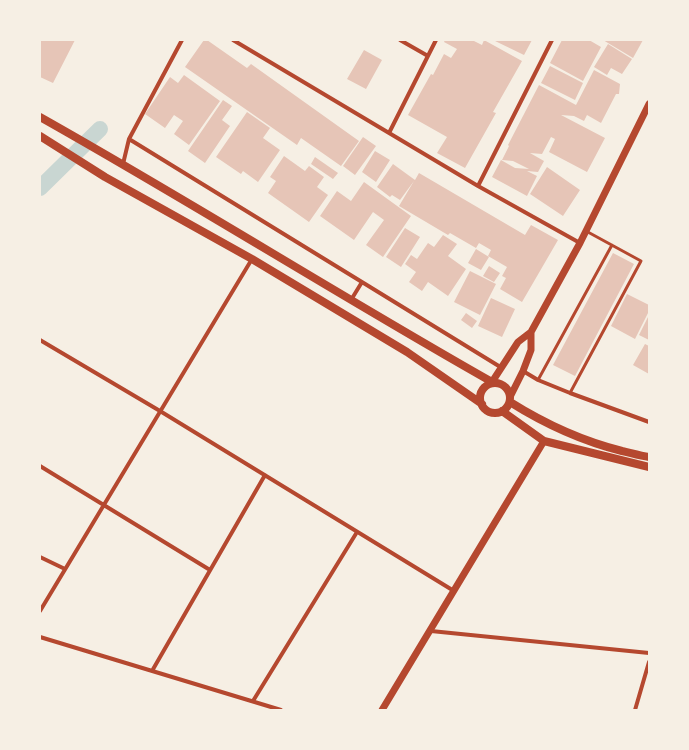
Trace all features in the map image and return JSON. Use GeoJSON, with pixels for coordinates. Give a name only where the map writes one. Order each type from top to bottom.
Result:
{"type":"FeatureCollection","features":[{"type":"Feature","properties":{"kind":"main road"},"geometry":{"type":"LineString","coordinates":[[40,117],[124,164],[351,300],[492,382],[502,384],[506,388],[510,399],[530,414],[578,438],[602,446],[649,457]]}},
{"type":"Feature","properties":{"kind":"main road"},"geometry":{"type":"LineString","coordinates":[[40,136],[105,177],[252,259],[407,352],[482,404],[490,412],[502,411],[508,406],[510,399]]}},
{"type":"Feature","properties":{"kind":"main road"},"geometry":{"type":"LineString","coordinates":[[482,404],[480,399],[482,391],[484,387],[492,382]]}},
{"type":"Feature","properties":{"kind":"main road"},"geometry":{"type":"LineString","coordinates":[[502,411],[544,441],[649,467]]}},
{"type":"Feature","properties":{"kind":"street"},"geometry":{"type":"LineString","coordinates":[[124,164],[129,139],[182,40]]}},
{"type":"Feature","properties":{"kind":"street"},"geometry":{"type":"LineString","coordinates":[[233,40],[478,186],[580,243]]}},
{"type":"Feature","properties":{"kind":"street"},"geometry":{"type":"LineString","coordinates":[[400,40],[428,56]]}},
{"type":"Feature","properties":{"kind":"street"},"geometry":{"type":"LineString","coordinates":[[389,133],[436,40]]}},
{"type":"Feature","properties":{"kind":"street"},"geometry":{"type":"LineString","coordinates":[[478,186],[552,40]]}},
{"type":"Feature","properties":{"kind":"street"},"geometry":{"type":"LineString","coordinates":[[492,382],[518,342],[531,332],[580,243],[649,104]]}},
{"type":"Feature","properties":{"kind":"street"},"geometry":{"type":"LineString","coordinates":[[129,139],[502,368]]}},
{"type":"Feature","properties":{"kind":"street"},"geometry":{"type":"LineString","coordinates":[[40,611],[252,259]]}},
{"type":"Feature","properties":{"kind":"street"},"geometry":{"type":"LineString","coordinates":[[351,300],[362,282]]}},
{"type":"Feature","properties":{"kind":"street"},"geometry":{"type":"LineString","coordinates":[[510,399],[524,371],[531,350],[531,332]]}},
{"type":"Feature","properties":{"kind":"street"},"geometry":{"type":"LineString","coordinates":[[40,340],[160,411],[455,592]]}},
{"type":"Feature","properties":{"kind":"street"},"geometry":{"type":"LineString","coordinates":[[524,371],[538,380],[649,422]]}},
{"type":"Feature","properties":{"kind":"street"},"geometry":{"type":"LineString","coordinates":[[382,710],[455,592],[544,441]]}},
{"type":"Feature","properties":{"kind":"street"},"geometry":{"type":"LineString","coordinates":[[40,466],[210,570]]}},
{"type":"Feature","properties":{"kind":"street"},"geometry":{"type":"LineString","coordinates":[[152,671],[265,475]]}},
{"type":"Feature","properties":{"kind":"street"},"geometry":{"type":"LineString","coordinates":[[253,701],[357,532]]}},
{"type":"Feature","properties":{"kind":"street"},"geometry":{"type":"LineString","coordinates":[[40,558],[65,569]]}},
{"type":"Feature","properties":{"kind":"street"},"geometry":{"type":"LineString","coordinates":[[431,631],[649,653]]}},
{"type":"Feature","properties":{"kind":"street"},"geometry":{"type":"LineString","coordinates":[[40,637],[281,710]]}},
{"type":"Feature","properties":{"kind":"street"},"geometry":{"type":"LineString","coordinates":[[635,710],[649,662]]}},
{"type":"Feature","properties":{"kind":"lane"},"geometry":{"type":"LineString","coordinates":[[570,393],[641,261],[586,231]]}},
{"type":"Feature","properties":{"kind":"lane"},"geometry":{"type":"LineString","coordinates":[[538,380],[612,245]]}},
{"type":"Feature","properties":{"kind":"building"},"geometry":{"type":"Polygon","coordinates":[[[40,40],[75,40],[53,83],[40,77],[40,40]]]}},
{"type":"Feature","properties":{"kind":"building"},"geometry":{"type":"Polygon","coordinates":[[[204,40],[207,40],[247,68],[251,64],[359,141],[341,166],[301,138],[297,145],[185,67],[204,40]]]}},
{"type":"Feature","properties":{"kind":"building"},"geometry":{"type":"Polygon","coordinates":[[[445,40],[472,40],[482,45],[484,40],[522,61],[493,112],[496,113],[465,168],[437,153],[447,137],[408,115],[431,74],[433,75],[444,54],[451,58],[457,49],[444,42],[445,40]]]}},
{"type":"Feature","properties":{"kind":"building"},"geometry":{"type":"Polygon","coordinates":[[[493,40],[532,40],[524,55],[493,40]]]}},
{"type":"Feature","properties":{"kind":"building"},"geometry":{"type":"Polygon","coordinates":[[[562,40],[589,40],[601,47],[583,81],[550,63],[562,40]]]}},
{"type":"Feature","properties":{"kind":"building"},"geometry":{"type":"Polygon","coordinates":[[[603,40],[643,40],[633,58],[603,40]]]}},
{"type":"Feature","properties":{"kind":"building"},"geometry":{"type":"Polygon","coordinates":[[[608,44],[632,59],[622,74],[611,68],[607,75],[594,67],[608,44]]]}},
{"type":"Feature","properties":{"kind":"building"},"geometry":{"type":"Polygon","coordinates":[[[364,50],[382,60],[366,89],[347,79],[364,50]]]}},
{"type":"Feature","properties":{"kind":"building"},"geometry":{"type":"Polygon","coordinates":[[[550,66],[583,83],[575,100],[541,83],[550,66]]]}},
{"type":"Feature","properties":{"kind":"building"},"geometry":{"type":"Polygon","coordinates":[[[594,70],[620,84],[619,94],[616,94],[601,123],[587,115],[584,121],[574,116],[561,115],[605,138],[587,172],[549,152],[555,139],[551,137],[542,154],[530,153],[544,161],[538,172],[527,171],[537,176],[527,196],[492,177],[501,160],[515,168],[529,169],[513,161],[502,160],[509,146],[508,145],[539,85],[576,105],[594,70]]]}},
{"type":"Feature","properties":{"kind":"building"},"geometry":{"type":"Polygon","coordinates":[[[184,75],[220,101],[189,145],[174,134],[183,121],[174,115],[165,128],[145,114],[170,77],[178,83],[184,75]]]}},
{"type":"Feature","properties":{"kind":"building"},"geometry":{"type":"Polygon","coordinates":[[[223,100],[232,106],[222,120],[230,126],[205,163],[188,151],[223,100]]]}},
{"type":"Feature","properties":{"kind":"building"},"geometry":{"type":"Polygon","coordinates":[[[247,112],[270,128],[263,138],[280,150],[258,182],[243,171],[241,174],[216,157],[247,112]]]}},
{"type":"Feature","properties":{"kind":"building"},"geometry":{"type":"Polygon","coordinates":[[[363,137],[376,146],[355,175],[343,166],[363,137]]]}},
{"type":"Feature","properties":{"kind":"building"},"geometry":{"type":"Polygon","coordinates":[[[375,151],[390,160],[376,182],[362,172],[375,151]]]}},
{"type":"Feature","properties":{"kind":"building"},"geometry":{"type":"Polygon","coordinates":[[[284,156],[305,171],[309,166],[324,177],[317,187],[328,195],[309,222],[268,193],[276,181],[270,177],[284,156]]]}},
{"type":"Feature","properties":{"kind":"building"},"geometry":{"type":"Polygon","coordinates":[[[315,157],[338,173],[333,179],[311,164],[315,157]]]}},
{"type":"Feature","properties":{"kind":"building"},"geometry":{"type":"Polygon","coordinates":[[[393,164],[415,180],[419,173],[525,235],[531,225],[558,240],[522,302],[500,289],[506,278],[502,276],[507,267],[488,256],[491,250],[479,243],[476,248],[450,233],[448,235],[399,206],[414,181],[400,200],[392,195],[390,197],[377,187],[393,164]]]}},
{"type":"Feature","properties":{"kind":"building"},"geometry":{"type":"Polygon","coordinates":[[[547,167],[580,190],[563,216],[530,194],[547,167]]]}},
{"type":"Feature","properties":{"kind":"building"},"geometry":{"type":"Polygon","coordinates":[[[364,182],[411,216],[383,257],[366,245],[384,220],[373,212],[354,240],[320,216],[337,191],[351,201],[364,182]]]}},
{"type":"Feature","properties":{"kind":"building"},"geometry":{"type":"Polygon","coordinates":[[[405,228],[420,237],[401,267],[386,257],[405,228]]]}},
{"type":"Feature","properties":{"kind":"building"},"geometry":{"type":"Polygon","coordinates":[[[443,235],[457,244],[448,256],[466,269],[448,296],[428,282],[422,291],[409,282],[416,272],[405,264],[411,255],[417,259],[428,243],[434,247],[443,235]]]}},
{"type":"Feature","properties":{"kind":"building"},"geometry":{"type":"Polygon","coordinates":[[[476,249],[489,257],[481,270],[468,263],[476,249]]]}},
{"type":"Feature","properties":{"kind":"building"},"geometry":{"type":"Polygon","coordinates":[[[613,253],[634,264],[575,376],[553,365],[613,253]]]}},
{"type":"Feature","properties":{"kind":"building"},"geometry":{"type":"Polygon","coordinates":[[[489,266],[500,273],[494,282],[483,276],[489,266]]]}},
{"type":"Feature","properties":{"kind":"building"},"geometry":{"type":"Polygon","coordinates":[[[470,271],[496,284],[480,315],[454,302],[470,271]]]}},
{"type":"Feature","properties":{"kind":"building"},"geometry":{"type":"Polygon","coordinates":[[[627,294],[649,305],[649,311],[635,339],[611,326],[627,294]]]}},
{"type":"Feature","properties":{"kind":"building"},"geometry":{"type":"Polygon","coordinates":[[[491,298],[515,309],[502,337],[478,326],[491,298]]]}},
{"type":"Feature","properties":{"kind":"building"},"geometry":{"type":"Polygon","coordinates":[[[466,313],[477,321],[472,328],[461,320],[466,313]]]}},
{"type":"Feature","properties":{"kind":"building"},"geometry":{"type":"Polygon","coordinates":[[[649,315],[649,340],[639,335],[649,315]]]}},
{"type":"Feature","properties":{"kind":"building"},"geometry":{"type":"Polygon","coordinates":[[[645,344],[649,346],[649,374],[633,365],[645,344]]]}},
{"type":"Feature","properties":{"kind":"waterway"},"geometry":{"type":"LineString","coordinates":[[40,188],[100,129]]}}]}
